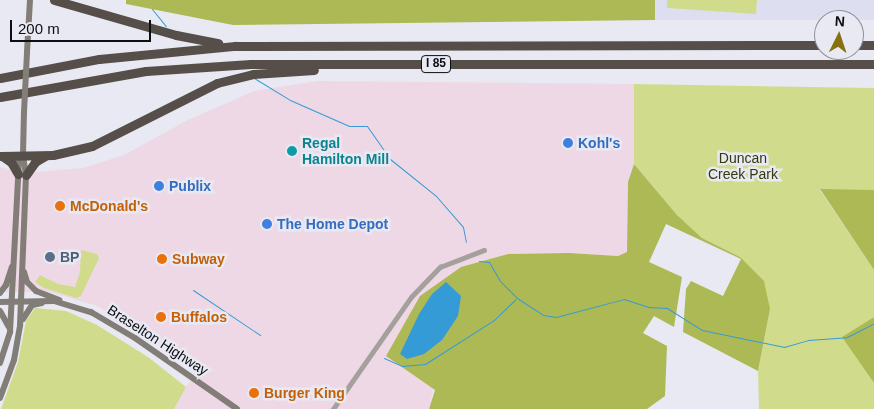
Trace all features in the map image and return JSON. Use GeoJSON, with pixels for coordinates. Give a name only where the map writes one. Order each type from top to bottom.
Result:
{"type":"FeatureCollection","features":[{"type":"Feature","properties":{"kind":"highway"},"geometry":{"type":"LineString","coordinates":[[54,0],[176,36],[235,46]]}},
{"type":"Feature","properties":{"kind":"highway","name":"I 85"},"geometry":{"type":"LineString","coordinates":[[0,78],[99,59],[235,46],[814,45]]}},
{"type":"Feature","properties":{"kind":"highway"},"geometry":{"type":"LineString","coordinates":[[1,156],[46,155],[92,146],[120,134],[187,96],[243,76],[389,64]]}},
{"type":"Feature","properties":{"kind":"highway","name":"I 85"},"geometry":{"type":"LineString","coordinates":[[0,97],[94,78],[198,66],[874,64]]}},
{"type":"Feature","properties":{"kind":"highway"},"geometry":{"type":"LineString","coordinates":[[1,156],[11,162],[22,174],[46,155]]}},
{"type":"Feature","properties":{"kind":"main road"},"geometry":{"type":"LineString","coordinates":[[0,363],[10,332],[13,300],[22,174],[30,0]]}},
{"type":"Feature","properties":{"kind":"main road"},"geometry":{"type":"LineString","coordinates":[[0,398],[14,360],[20,324],[22,174]]}},
{"type":"Feature","properties":{"kind":"main road"},"geometry":{"type":"LineString","coordinates":[[0,293],[6,285],[15,258]]}},
{"type":"Feature","properties":{"kind":"main road"},"geometry":{"type":"LineString","coordinates":[[22,266],[27,282],[36,291],[73,306]]}},
{"type":"Feature","properties":{"kind":"main road","name":"Braselton Highway"},"geometry":{"type":"LineString","coordinates":[[0,302],[13,300],[49,301],[73,306],[136,338],[237,409]]}},
{"type":"Feature","properties":{"kind":"main road"},"geometry":{"type":"LineString","coordinates":[[20,324],[26,310],[32,305],[49,301]]}},
{"type":"Feature","properties":{"kind":"main road"},"geometry":{"type":"LineString","coordinates":[[0,311],[8,321],[10,332]]}},
{"type":"Feature","properties":{"kind":"street"},"geometry":{"type":"LineString","coordinates":[[333,409],[411,297],[440,267],[484,250]]}},
{"type":"Feature","properties":{"kind":"shaded area"},"geometry":{"type":"Polygon","coordinates":[[[655,0],[874,0],[874,20],[864,20],[864,10],[814,10],[814,20],[655,20],[655,0]]]}},
{"type":"Feature","properties":{"kind":"shaded area"},"geometry":{"type":"Polygon","coordinates":[[[317,81],[634,84],[634,164],[628,182],[627,252],[618,256],[569,253],[508,254],[461,267],[429,409],[174,409],[176,401],[198,370],[191,364],[97,306],[49,292],[0,292],[0,167],[23,173],[83,168],[124,155],[188,120],[254,91],[317,81]]]}},
{"type":"Feature","properties":{"kind":"green space"},"geometry":{"type":"Polygon","coordinates":[[[126,0],[655,0],[655,20],[233,25],[126,4],[126,0]]]}},
{"type":"Feature","properties":{"kind":"green space"},"geometry":{"type":"Polygon","coordinates":[[[667,0],[757,0],[756,14],[667,8],[667,0]]]}},
{"type":"Feature","properties":{"kind":"green space","name":"Duncan Creek Park"},"geometry":{"type":"Polygon","coordinates":[[[634,84],[874,88],[874,190],[820,190],[874,270],[874,317],[843,337],[874,383],[874,409],[759,409],[758,371],[770,309],[740,257],[702,238],[677,215],[634,164],[634,84]]]}},
{"type":"Feature","properties":{"kind":"green space"},"geometry":{"type":"Polygon","coordinates":[[[634,164],[677,215],[702,238],[740,257],[764,281],[770,309],[758,371],[683,332],[686,289],[691,281],[723,296],[741,259],[666,224],[649,262],[682,277],[674,327],[654,316],[643,333],[667,346],[665,396],[647,409],[429,409],[435,390],[386,356],[420,296],[461,267],[508,254],[569,253],[618,256],[627,252],[628,182],[634,164]]]}},
{"type":"Feature","properties":{"kind":"green space"},"geometry":{"type":"Polygon","coordinates":[[[820,189],[874,190],[874,270],[820,189]]]}},
{"type":"Feature","properties":{"kind":"green space"},"geometry":{"type":"Polygon","coordinates":[[[81,250],[97,254],[99,258],[81,296],[76,298],[44,288],[35,282],[40,275],[58,284],[75,287],[80,272],[81,250]]]}},
{"type":"Feature","properties":{"kind":"green space"},"geometry":{"type":"Polygon","coordinates":[[[35,308],[66,311],[97,325],[148,357],[186,387],[174,409],[1,409],[18,362],[26,321],[35,308]]]}},
{"type":"Feature","properties":{"kind":"green space"},"geometry":{"type":"Polygon","coordinates":[[[874,317],[874,383],[842,337],[874,317]]]}},
{"type":"Feature","properties":{"kind":"water"},"geometry":{"type":"Polygon","coordinates":[[[446,282],[461,296],[458,316],[442,340],[424,354],[407,359],[400,354],[419,314],[432,294],[446,282]]]}},
{"type":"Feature","properties":{"kind":"waterway"},"geometry":{"type":"LineString","coordinates":[[152,9],[166,26]]}},
{"type":"Feature","properties":{"kind":"waterway"},"geometry":{"type":"LineString","coordinates":[[254,78],[290,100],[349,126],[367,126],[390,159],[436,196],[463,227],[466,242]]}},
{"type":"Feature","properties":{"kind":"waterway"},"geometry":{"type":"LineString","coordinates":[[479,261],[489,262],[500,281],[517,298],[543,315],[556,317],[624,299],[648,307],[667,308],[702,330],[784,347],[808,340],[847,337],[874,323]]}},
{"type":"Feature","properties":{"kind":"waterway"},"geometry":{"type":"LineString","coordinates":[[193,290],[260,335]]}},
{"type":"Feature","properties":{"kind":"waterway"},"geometry":{"type":"LineString","coordinates":[[384,358],[402,366],[425,364],[494,320],[516,299]]}},
{"type":"Feature","properties":{"kind":"place","name":"Kohl's"},"geometry":{"type":"Point","coordinates":[568,143]}},
{"type":"Feature","properties":{"kind":"place","name":"Regal Hamilton Mill"},"geometry":{"type":"Point","coordinates":[292,151]}},
{"type":"Feature","properties":{"kind":"place","name":"Publix"},"geometry":{"type":"Point","coordinates":[159,186]}},
{"type":"Feature","properties":{"kind":"place","name":"McDonald's"},"geometry":{"type":"Point","coordinates":[60,206]}},
{"type":"Feature","properties":{"kind":"place","name":"The Home Depot"},"geometry":{"type":"Point","coordinates":[267,224]}},
{"type":"Feature","properties":{"kind":"place","name":"BP"},"geometry":{"type":"Point","coordinates":[50,257]}},
{"type":"Feature","properties":{"kind":"place","name":"Subway"},"geometry":{"type":"Point","coordinates":[162,259]}},
{"type":"Feature","properties":{"kind":"place","name":"Buffalos"},"geometry":{"type":"Point","coordinates":[161,317]}},
{"type":"Feature","properties":{"kind":"place","name":"Burger King"},"geometry":{"type":"Point","coordinates":[254,393]}}]}
